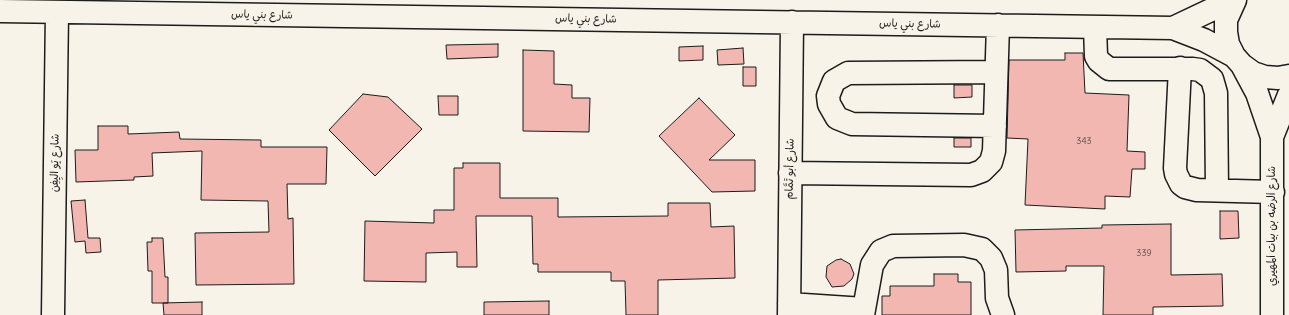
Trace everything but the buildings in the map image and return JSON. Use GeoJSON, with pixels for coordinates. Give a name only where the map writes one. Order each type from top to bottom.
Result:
{"type":"FeatureCollection","features":[{"type":"Feature","properties":{"kind":"street","name":"شارع بني ياس"},"geometry":{"type":"LineString","coordinates":[[1173,28],[1232,0]]}},
{"type":"Feature","properties":{"kind":"street","name":"شارع الرضه بن بيات المهيري"},"geometry":{"type":"LineString","coordinates":[[1235,0],[1226,20],[1228,44],[1257,93],[1272,137],[1272,315]]}},
{"type":"Feature","properties":{"kind":"street","name":"شارع بني ياس"},"geometry":{"type":"LineString","coordinates":[[0,11],[57,12],[309,8],[792,22],[1173,28],[1204,40],[1238,60],[1253,73],[1265,77],[1278,78],[1289,76]]}},
{"type":"Feature","properties":{"kind":"street","name":"شارع يَو اليِفِن"},"geometry":{"type":"LineString","coordinates":[[53,315],[57,12]]}},
{"type":"Feature","properties":{"kind":"street","name":"شارع أبو تَمَّام"},"geometry":{"type":"LineString","coordinates":[[789,310],[792,22]]}},
{"type":"Feature","properties":{"kind":"street"},"geometry":{"type":"LineString","coordinates":[[790,173],[971,175],[982,171],[991,162],[994,151],[998,25]]}},
{"type":"Feature","properties":{"kind":"street"},"geometry":{"type":"LineString","coordinates":[[1095,27],[1096,56],[1099,61],[1109,69],[1180,68],[1200,70],[1212,79],[1215,86],[1216,190]]}},
{"type":"Feature","properties":{"kind":"street"},"geometry":{"type":"LineString","coordinates":[[1180,68],[1176,174],[1181,184],[1185,187],[1197,190],[1273,192]]}},
{"type":"Feature","properties":{"kind":"street"},"geometry":{"type":"LineString","coordinates":[[995,126],[852,124],[837,118],[831,108],[828,96],[834,81],[840,76],[856,72],[996,72]]}},
{"type":"Feature","properties":{"kind":"street","name":"شارع الرضه بن بيات المهيري"},"geometry":{"type":"LineString","coordinates":[[1272,137],[1289,95]]}},
{"type":"Feature","properties":{"kind":"street"},"geometry":{"type":"LineString","coordinates":[[789,310],[864,312],[872,265],[881,251],[893,246],[970,245],[987,253],[994,264],[997,298],[1003,315]]}}]}
